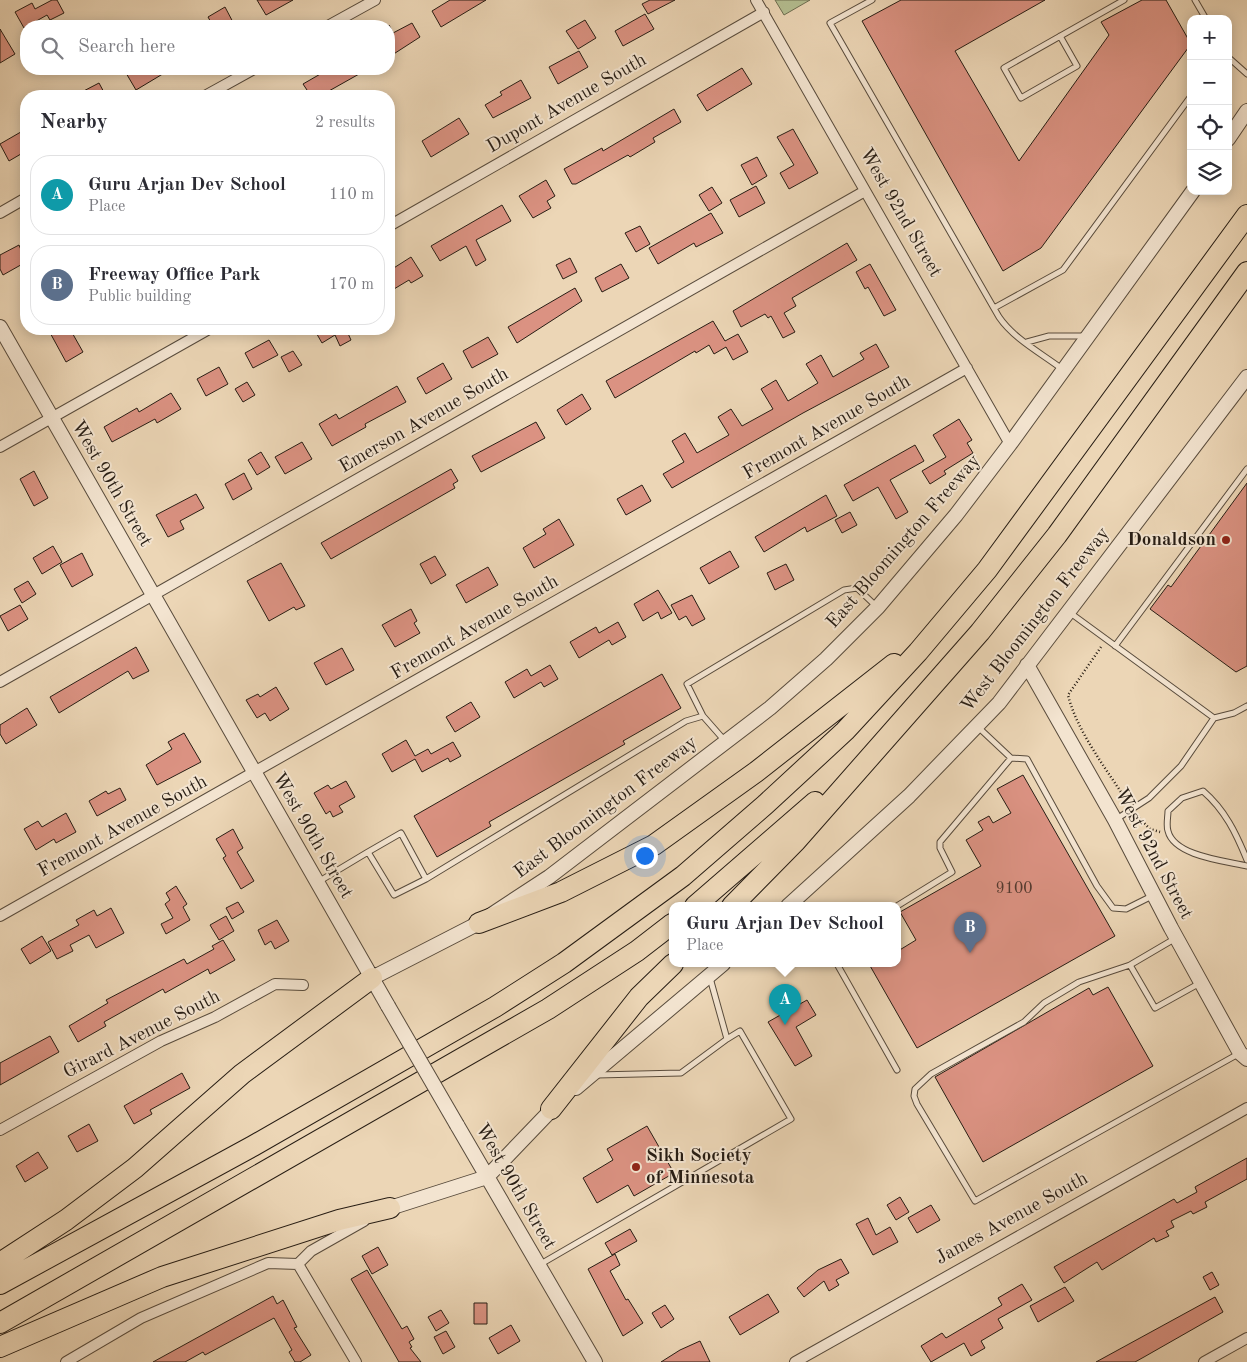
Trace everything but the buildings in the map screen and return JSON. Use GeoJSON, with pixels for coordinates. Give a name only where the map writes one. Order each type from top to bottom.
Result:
{"type":"FeatureCollection","features":[{"type":"Feature","properties":{"kind":"highway"},"geometry":{"type":"LineString","coordinates":[[0,1284],[262,1141],[495,1007],[564,963],[683,876],[766,804],[845,730],[936,631],[988,570],[1247,216]]}},
{"type":"Feature","properties":{"kind":"highway"},"geometry":{"type":"LineString","coordinates":[[736,902],[796,841],[980,632],[1057,535],[1247,272]]}},
{"type":"Feature","properties":{"kind":"highway"},"geometry":{"type":"LineString","coordinates":[[1216,314],[1247,281]]}},
{"type":"Feature","properties":{"kind":"highway"},"geometry":{"type":"LineString","coordinates":[[478,923],[561,892],[654,845],[756,772],[936,631]]}},
{"type":"Feature","properties":{"kind":"highway"},"geometry":{"type":"LineString","coordinates":[[700,902],[797,819],[891,733]]}},
{"type":"Feature","properties":{"kind":"highway"},"geometry":{"type":"LineString","coordinates":[[0,1323],[548,1010],[636,952],[669,926]]}},
{"type":"Feature","properties":{"kind":"highway"},"geometry":{"type":"LineString","coordinates":[[551,1109],[639,997],[670,967]]}},
{"type":"Feature","properties":{"kind":"highway"},"geometry":{"type":"LineString","coordinates":[[0,1263],[66,1220],[127,1174],[242,1074],[372,978]]}},
{"type":"Feature","properties":{"kind":"highway"},"geometry":{"type":"LineString","coordinates":[[0,1347],[162,1277],[339,1220],[390,1208]]}},
{"type":"Feature","properties":{"kind":"street"},"geometry":{"type":"LineString","coordinates":[[339,20],[375,0]]}},
{"type":"Feature","properties":{"kind":"street","name":"West 92nd Street"},"geometry":{"type":"LineString","coordinates":[[756,0],[1010,444]]}},
{"type":"Feature","properties":{"kind":"street","name":"Dupont Avenue South"},"geometry":{"type":"LineString","coordinates":[[395,223],[764,12]]}},
{"type":"Feature","properties":{"kind":"street"},"geometry":{"type":"LineString","coordinates":[[216,90],[243,75]]}},
{"type":"Feature","properties":{"kind":"street"},"geometry":{"type":"LineString","coordinates":[[1232,133],[1247,111]]}},
{"type":"Feature","properties":{"kind":"street","name":"Emerson Avenue South"},"geometry":{"type":"LineString","coordinates":[[0,682],[865,191]]}},
{"type":"Feature","properties":{"kind":"street","name":"East Bloomington Freeway"},"geometry":{"type":"LineString","coordinates":[[372,978],[478,923],[548,877],[725,742],[826,660],[878,607],[956,515],[1010,444],[1190,195]]}},
{"type":"Feature","properties":{"kind":"street"},"geometry":{"type":"LineString","coordinates":[[0,213],[20,201]]}},
{"type":"Feature","properties":{"kind":"street","name":"West 90th Street"},"geometry":{"type":"LineString","coordinates":[[0,327],[388,1006],[595,1362]]}},
{"type":"Feature","properties":{"kind":"street"},"geometry":{"type":"LineString","coordinates":[[0,447],[198,335]]}},
{"type":"Feature","properties":{"kind":"street","name":"Fremont Avenue South"},"geometry":{"type":"LineString","coordinates":[[0,916],[967,368]]}},
{"type":"Feature","properties":{"kind":"street","name":"West Bloomington Freeway"},"geometry":{"type":"LineString","coordinates":[[797,902],[909,796],[999,703],[1246,380]]}},
{"type":"Feature","properties":{"kind":"street","name":"West 92nd Street"},"geometry":{"type":"LineString","coordinates":[[1027,665],[1115,820],[1176,938],[1244,1056]]}},
{"type":"Feature","properties":{"kind":"street"},"geometry":{"type":"LineString","coordinates":[[66,1362],[141,1318],[268,1263],[298,1264],[311,1251],[340,1233],[390,1208],[487,1177],[551,1109],[719,967]]}},
{"type":"Feature","properties":{"kind":"street","name":"Girard Avenue South"},"geometry":{"type":"LineString","coordinates":[[0,1130],[161,1042],[215,1017],[275,984],[303,985]]}},
{"type":"Feature","properties":{"kind":"street","name":"James Avenue South"},"geometry":{"type":"LineString","coordinates":[[795,1362],[1247,1108]]}},
{"type":"Feature","properties":{"kind":"street"},"geometry":{"type":"LineString","coordinates":[[298,1264],[356,1362]]}},
{"type":"Feature","properties":{"kind":"street"},"geometry":{"type":"LineString","coordinates":[[1204,1362],[1247,1338]]}},
{"type":"Feature","properties":{"kind":"lane"},"geometry":{"type":"LineString","coordinates":[[872,0],[830,23],[1007,328],[1015,336],[1064,370]]}},
{"type":"Feature","properties":{"kind":"lane"},"geometry":{"type":"LineString","coordinates":[[1060,36],[1077,66],[1021,98],[1004,68],[1060,36],[1124,0]]}},
{"type":"Feature","properties":{"kind":"lane"},"geometry":{"type":"LineString","coordinates":[[1195,0],[1204,15]]}},
{"type":"Feature","properties":{"kind":"lane"},"geometry":{"type":"LineString","coordinates":[[1231,60],[1247,74]]}},
{"type":"Feature","properties":{"kind":"lane"},"geometry":{"type":"LineString","coordinates":[[994,308],[1063,270],[1187,101]]}},
{"type":"Feature","properties":{"kind":"lane"},"geometry":{"type":"LineString","coordinates":[[1026,342],[1049,336],[1089,336]]}},
{"type":"Feature","properties":{"kind":"lane"},"geometry":{"type":"LineString","coordinates":[[1115,646],[1247,469]]}},
{"type":"Feature","properties":{"kind":"lane"},"geometry":{"type":"LineString","coordinates":[[725,742],[703,716],[687,684],[844,590],[857,588],[878,607]]}},
{"type":"Feature","properties":{"kind":"lane"},"geometry":{"type":"LineString","coordinates":[[1068,611],[1214,718]]}},
{"type":"Feature","properties":{"kind":"lane"},"geometry":{"type":"LineString","coordinates":[[1115,820],[1150,798],[1180,766],[1214,718],[1234,713],[1247,706]]}},
{"type":"Feature","properties":{"kind":"lane"},"geometry":{"type":"LineString","coordinates":[[368,852],[394,895],[426,879],[686,721],[703,716]]}},
{"type":"Feature","properties":{"kind":"lane"},"geometry":{"type":"LineString","coordinates":[[976,726],[1011,758],[1027,759],[1097,886],[1113,908],[1126,909],[1155,895]]}},
{"type":"Feature","properties":{"kind":"lane"},"geometry":{"type":"LineString","coordinates":[[901,904],[952,872],[940,848],[940,842],[1011,758]]}},
{"type":"Feature","properties":{"kind":"lane"},"geometry":{"type":"LineString","coordinates":[[1247,860],[1233,827],[1217,803],[1203,791],[1182,798],[1168,811],[1168,831],[1176,844],[1194,854],[1247,866]]}},
{"type":"Feature","properties":{"kind":"lane"},"geometry":{"type":"LineString","coordinates":[[318,882],[400,833],[426,879]]}},
{"type":"Feature","properties":{"kind":"lane"},"geometry":{"type":"LineString","coordinates":[[1176,938],[1130,965],[1086,978],[1044,1003],[1024,1022],[931,1074],[915,1089],[914,1096],[918,1104],[974,1201],[1244,1056]]}},
{"type":"Feature","properties":{"kind":"lane"},"geometry":{"type":"LineString","coordinates":[[1130,965],[1155,1008],[1201,983]]}},
{"type":"Feature","properties":{"kind":"lane"},"geometry":{"type":"LineString","coordinates":[[839,967],[897,1070]]}},
{"type":"Feature","properties":{"kind":"lane"},"geometry":{"type":"LineString","coordinates":[[709,975],[727,1039]]}},
{"type":"Feature","properties":{"kind":"lane"},"geometry":{"type":"LineString","coordinates":[[539,1265],[792,1119],[740,1031],[681,1073],[591,1075]]}},
{"type":"Feature","properties":{"kind":"path"},"geometry":{"type":"LineString","coordinates":[[1106,639],[1068,695],[1071,708],[1097,754],[1141,822],[1150,829],[1162,833]]}},
{"type":"Feature","properties":{"kind":"green space"},"geometry":{"type":"Polygon","coordinates":[[[775,0],[810,0],[784,15],[775,0]]]}},
{"type":"Feature","properties":{"kind":"place","name":"Donaldson"},"geometry":{"type":"Point","coordinates":[1226,540]}},
{"type":"Feature","properties":{"kind":"place","name":"Freeway Office Park"},"geometry":{"type":"Point","coordinates":[970,953]}},
{"type":"Feature","properties":{"kind":"place","name":"Guru Arjan Dev School"},"geometry":{"type":"Point","coordinates":[785,1025]}},
{"type":"Feature","properties":{"kind":"place","name":"Sikh Society of Minnesota"},"geometry":{"type":"Point","coordinates":[636,1167]}}]}
